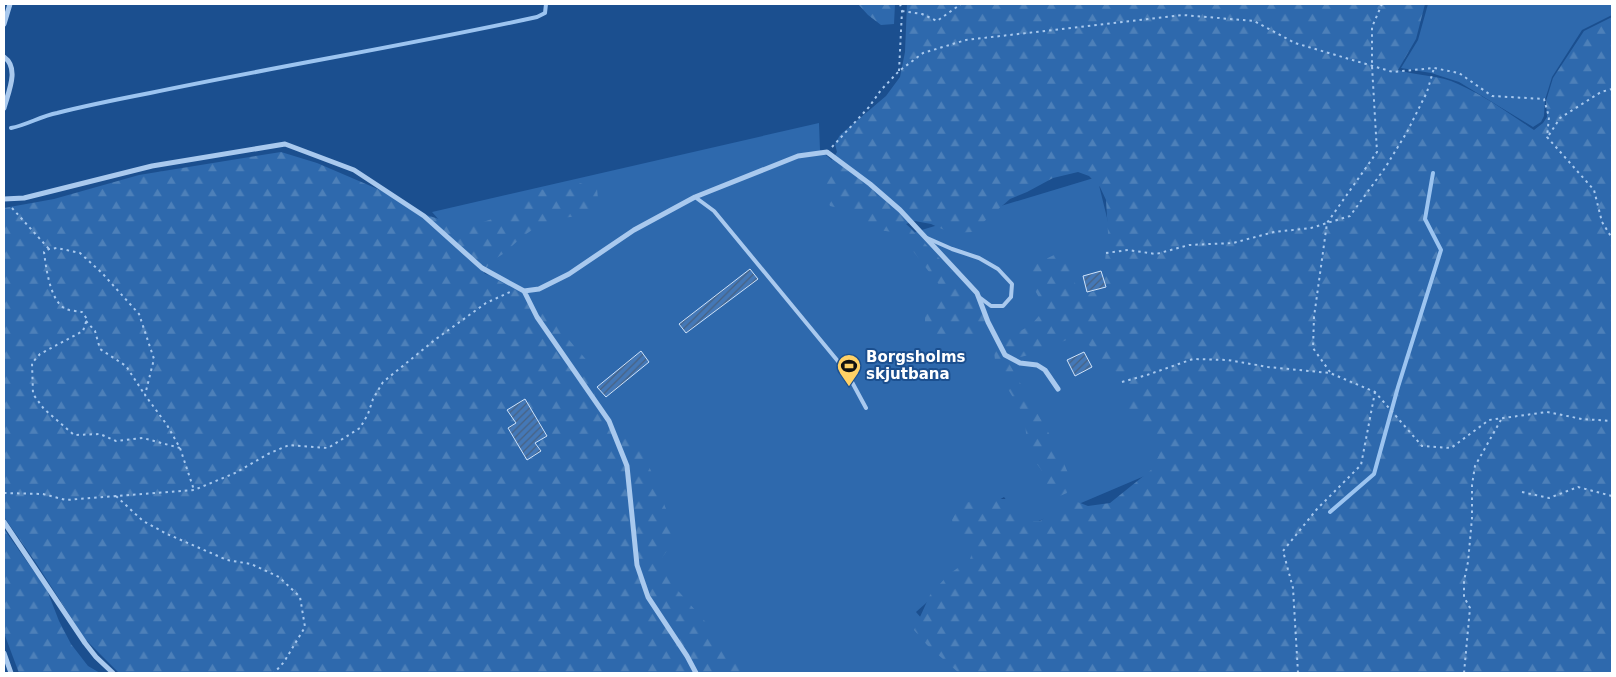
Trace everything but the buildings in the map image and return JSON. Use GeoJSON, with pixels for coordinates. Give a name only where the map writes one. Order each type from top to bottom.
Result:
{"type":"FeatureCollection","features":[{"type":"Feature","properties":{"kind":"street"},"geometry":{"type":"LineString","coordinates":[[4,24],[10,4]]}},
{"type":"Feature","properties":{"kind":"street"},"geometry":{"type":"LineString","coordinates":[[4,57],[9,61],[12,69],[11,84],[4,108]]}},
{"type":"Feature","properties":{"kind":"street"},"geometry":{"type":"LineString","coordinates":[[4,199],[24,198],[152,166],[285,144],[354,170],[424,216],[482,268],[524,290],[538,289],[569,274],[634,230],[694,197],[798,156],[827,152],[870,184],[900,210],[977,293],[988,322],[1005,355],[1020,363],[1037,365],[1045,370],[1058,389]]}},
{"type":"Feature","properties":{"kind":"street"},"geometry":{"type":"LineString","coordinates":[[524,290],[537,317],[609,421],[627,466],[638,565],[648,597],[696,673]]}},
{"type":"Feature","properties":{"kind":"street"},"geometry":{"type":"LineString","coordinates":[[4,522],[85,643],[96,657],[114,673]]}},
{"type":"Feature","properties":{"kind":"street"},"geometry":{"type":"LineString","coordinates":[[4,653],[10,673]]}},
{"type":"Feature","properties":{"kind":"lane"},"geometry":{"type":"LineString","coordinates":[[694,197],[714,211],[846,371],[866,408]]}},
{"type":"Feature","properties":{"kind":"lane"},"geometry":{"type":"LineString","coordinates":[[925,237],[979,258],[998,269],[1012,284],[1012,297],[1003,306],[992,306],[978,296]]}},
{"type":"Feature","properties":{"kind":"path"},"geometry":{"type":"LineString","coordinates":[[899,71],[902,11],[900,4]]}},
{"type":"Feature","properties":{"kind":"path"},"geometry":{"type":"LineString","coordinates":[[902,11],[922,14],[937,21],[961,4]]}},
{"type":"Feature","properties":{"kind":"path"},"geometry":{"type":"LineString","coordinates":[[1330,373],[1313,348],[1314,317],[1326,223],[1377,152],[1372,66],[1372,27],[1382,4]]}},
{"type":"Feature","properties":{"kind":"path"},"geometry":{"type":"LineString","coordinates":[[827,152],[899,71],[923,53],[966,40],[1183,15],[1254,21],[1295,42],[1393,72],[1434,68],[1459,73],[1492,96],[1544,99],[1549,117],[1547,137],[1594,190],[1602,222],[1612,238]]}},
{"type":"Feature","properties":{"kind":"path"},"geometry":{"type":"LineString","coordinates":[[1106,253],[1128,250],[1156,254],[1189,245],[1233,243],[1274,232],[1311,228],[1350,216],[1407,132],[1427,92],[1434,68]]}},
{"type":"Feature","properties":{"kind":"path"},"geometry":{"type":"LineString","coordinates":[[1547,137],[1560,118],[1601,92],[1612,89]]}},
{"type":"Feature","properties":{"kind":"path"},"geometry":{"type":"LineString","coordinates":[[10,206],[49,249]]}},
{"type":"Feature","properties":{"kind":"path"},"geometry":{"type":"LineString","coordinates":[[145,395],[154,359],[139,314],[102,273],[80,253],[57,248],[44,252],[48,278],[58,303],[66,309],[82,312],[87,319],[86,321],[95,331],[100,349],[126,366],[145,395],[167,425],[180,448],[194,490]]}},
{"type":"Feature","properties":{"kind":"path"},"geometry":{"type":"LineString","coordinates":[[4,493],[43,494],[66,500],[194,490],[235,473],[268,454],[289,445],[328,448],[360,428],[383,382],[436,339],[486,303],[508,292],[524,290]]}},
{"type":"Feature","properties":{"kind":"path"},"geometry":{"type":"LineString","coordinates":[[86,321],[83,331],[40,354],[32,363],[32,394],[44,410],[74,435],[100,434],[116,440],[143,438],[180,448]]}},
{"type":"Feature","properties":{"kind":"path"},"geometry":{"type":"LineString","coordinates":[[1122,382],[1147,376],[1193,359],[1228,360],[1268,367],[1330,373],[1376,392],[1422,446],[1451,448],[1488,420],[1547,412],[1582,420],[1612,422]]}},
{"type":"Feature","properties":{"kind":"path"},"geometry":{"type":"LineString","coordinates":[[1298,673],[1293,588],[1283,551],[1317,509],[1361,465],[1376,392]]}},
{"type":"Feature","properties":{"kind":"path"},"geometry":{"type":"LineString","coordinates":[[1464,673],[1470,608],[1464,598],[1464,581],[1468,562],[1472,518],[1472,485],[1475,466],[1502,418]]}},
{"type":"Feature","properties":{"kind":"path"},"geometry":{"type":"LineString","coordinates":[[1522,492],[1549,498],[1578,487],[1612,496]]}},
{"type":"Feature","properties":{"kind":"path"},"geometry":{"type":"LineString","coordinates":[[116,496],[143,521],[167,534],[227,560],[251,564],[279,577],[300,597],[305,627],[284,662],[274,673]]}},
{"type":"Feature","properties":{"kind":"green space"},"geometry":{"type":"Polygon","coordinates":[[[858,4],[895,4],[894,24],[881,25],[858,4]]]}},
{"type":"Feature","properties":{"kind":"green space"},"geometry":{"type":"Polygon","coordinates":[[[907,4],[1425,4],[1416,39],[1398,70],[1444,79],[1458,84],[1488,100],[1534,130],[1547,117],[1546,101],[1553,78],[1584,31],[1612,17],[1612,673],[959,673],[927,645],[914,630],[930,595],[948,575],[970,559],[974,548],[956,531],[952,520],[960,505],[977,499],[1011,499],[1019,515],[1029,521],[1040,521],[1058,508],[1075,501],[1088,506],[1110,503],[1151,470],[1159,455],[1152,437],[1128,409],[1120,374],[1107,367],[1087,343],[1069,339],[1029,355],[1007,360],[1051,437],[1070,478],[1067,493],[1050,500],[1042,471],[1028,451],[1025,424],[1020,409],[996,369],[994,351],[1011,336],[1031,325],[1045,309],[1029,279],[1027,268],[1054,255],[1065,260],[1073,275],[1077,291],[1086,295],[1098,289],[1103,280],[1108,233],[1106,200],[1100,187],[1089,176],[1078,172],[1053,178],[1010,199],[972,232],[951,233],[931,224],[915,221],[906,224],[965,285],[990,320],[985,333],[958,338],[930,337],[925,327],[925,313],[938,299],[940,286],[899,233],[872,229],[857,224],[847,210],[830,206],[824,178],[837,152],[835,144],[840,135],[886,96],[900,77],[905,52],[907,4]]]}},
{"type":"Feature","properties":{"kind":"green space"},"geometry":{"type":"Polygon","coordinates":[[[1428,4],[1612,4],[1612,15],[1582,30],[1552,77],[1545,100],[1544,116],[1541,122],[1533,127],[1459,82],[1431,73],[1401,68],[1418,40],[1428,4]]]}},
{"type":"Feature","properties":{"kind":"green space","name":"Borgsholms skjutbana"},"geometry":{"type":"Polygon","coordinates":[[[819,123],[820,150],[915,232],[1097,177],[1168,466],[1027,526],[1004,497],[963,521],[979,556],[916,612],[970,673],[685,673],[526,318],[432,212],[819,123]]]}},
{"type":"Feature","properties":{"kind":"green space"},"geometry":{"type":"Polygon","coordinates":[[[281,152],[317,163],[380,190],[423,214],[452,223],[474,225],[504,215],[536,191],[577,182],[597,189],[599,208],[581,216],[560,218],[539,225],[490,262],[484,273],[527,296],[549,317],[590,364],[596,379],[594,401],[640,445],[672,524],[669,548],[661,559],[668,576],[678,591],[748,673],[119,673],[85,639],[4,517],[4,208],[54,199],[139,175],[281,152]]]}},
{"type":"Feature","properties":{"kind":"green space"},"geometry":{"type":"Polygon","coordinates":[[[4,529],[47,590],[59,621],[71,644],[88,666],[100,673],[19,673],[4,633],[4,529]]]}},
{"type":"Feature","properties":{"kind":"waterway"},"geometry":{"type":"LineString","coordinates":[[11,128],[51,114],[104,102],[537,17],[545,13],[546,4]]}},
{"type":"Feature","properties":{"kind":"waterway"},"geometry":{"type":"LineString","coordinates":[[1330,512],[1374,474],[1398,387],[1441,250],[1425,219],[1433,173]]}},
{"type":"Feature","properties":{"kind":"place","name":"Borgsholms skjutbana"},"geometry":{"type":"Point","coordinates":[849,387]}}]}
